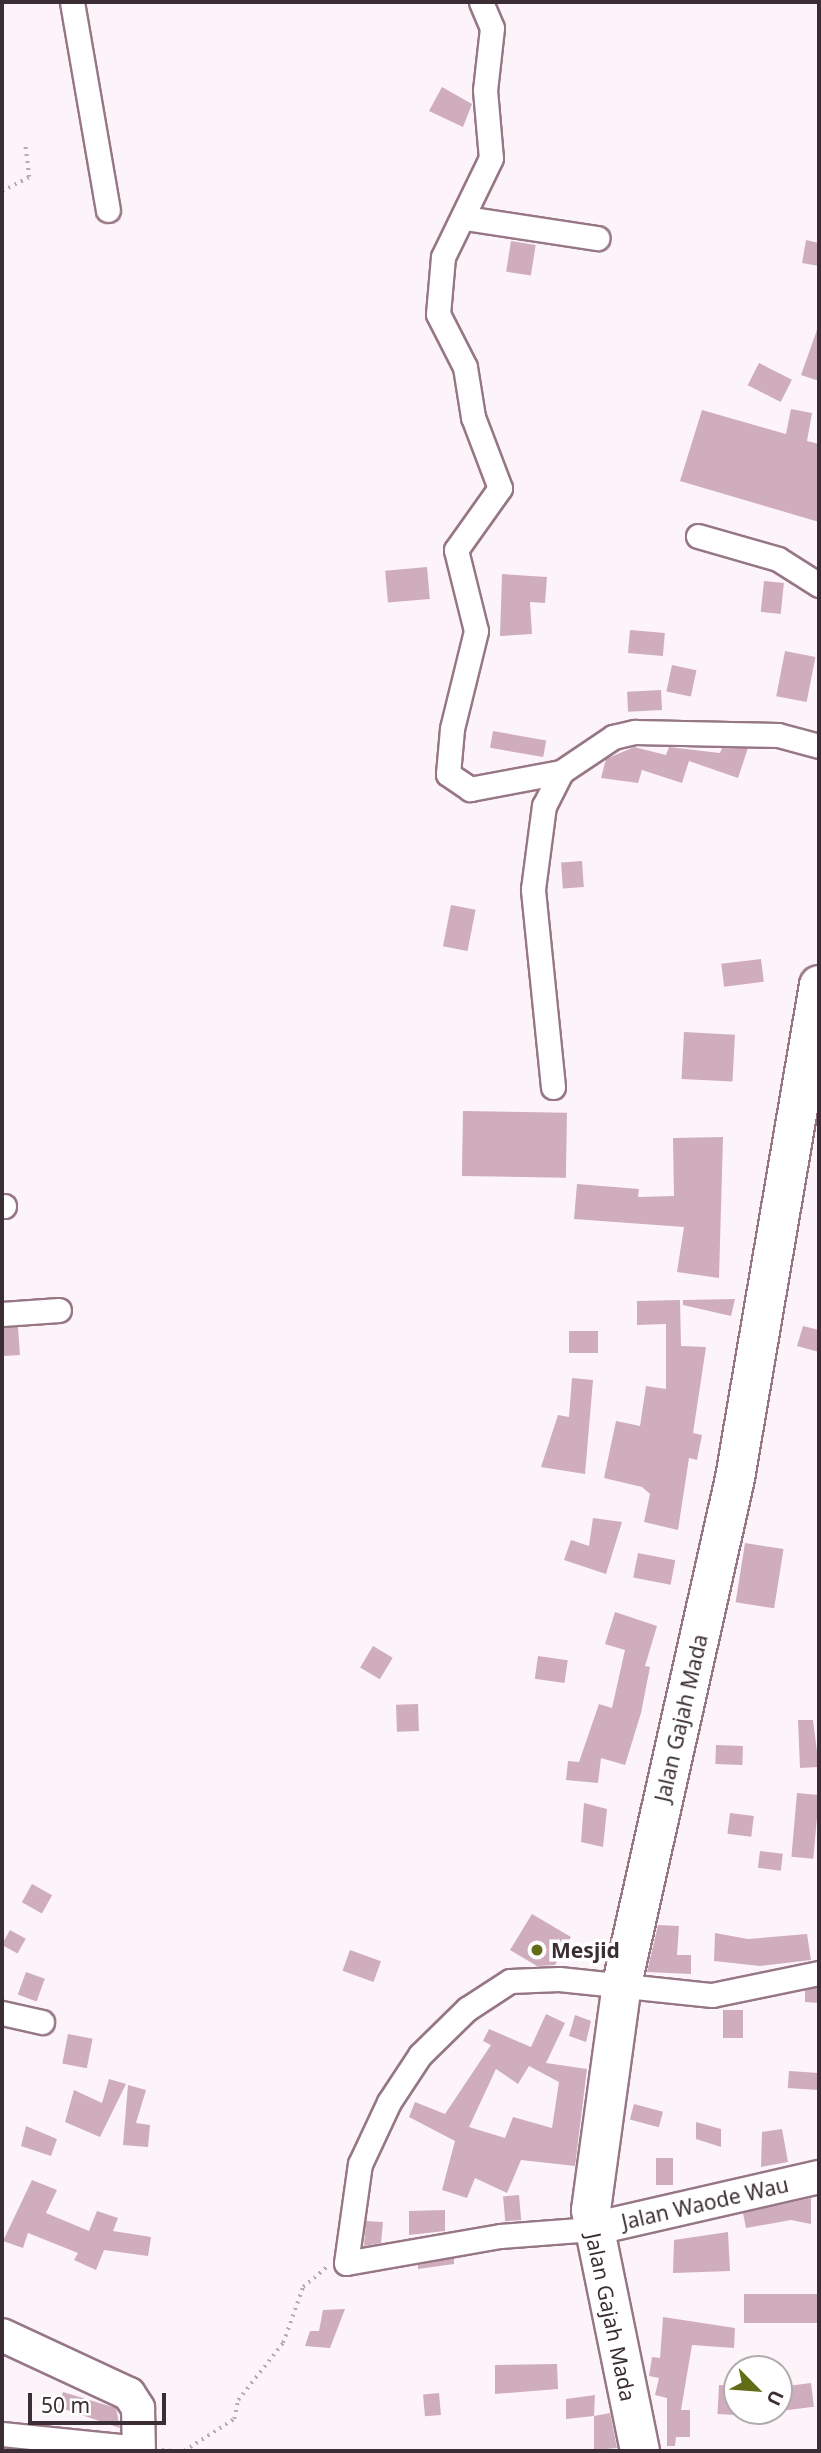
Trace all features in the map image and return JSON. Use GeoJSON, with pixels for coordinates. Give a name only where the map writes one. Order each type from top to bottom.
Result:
{"type":"FeatureCollection","features":[{"type":"Feature","properties":{"kind":"highway","name":"Jalan Gajah Mada"},"geometry":{"type":"LineString","coordinates":[[642,2451],[592,2229],[622,1984],[735,1478],[819,985]]}},
{"type":"Feature","properties":{"kind":"street"},"geometry":{"type":"LineString","coordinates":[[72,2],[108,209]]}},
{"type":"Feature","properties":{"kind":"street"},"geometry":{"type":"LineString","coordinates":[[481,2],[492,28],[485,90],[491,158],[466,218],[443,257],[438,314],[465,367],[473,417],[500,488],[456,550],[476,631],[452,729],[448,774],[454,784],[470,789],[561,772],[613,737],[635,732],[778,735],[819,746]]}},
{"type":"Feature","properties":{"kind":"street"},"geometry":{"type":"LineString","coordinates":[[466,218],[597,238]]}},
{"type":"Feature","properties":{"kind":"street"},"geometry":{"type":"LineString","coordinates":[[698,536],[778,559],[819,585]]}},
{"type":"Feature","properties":{"kind":"street"},"geometry":{"type":"LineString","coordinates":[[553,1087],[533,890],[544,806],[561,772]]}},
{"type":"Feature","properties":{"kind":"street"},"geometry":{"type":"LineString","coordinates":[[2,1314],[59,1310]]}},
{"type":"Feature","properties":{"kind":"street"},"geometry":{"type":"LineString","coordinates":[[592,2229],[500,2236],[346,2263],[360,2164],[420,2054],[467,2009],[510,1981],[622,1984],[712,1996],[819,1973]]}},
{"type":"Feature","properties":{"kind":"street"},"geometry":{"type":"LineString","coordinates":[[2,2012],[42,2022]]}},
{"type":"Feature","properties":{"kind":"street","name":"Jalan Waode Wau"},"geometry":{"type":"LineString","coordinates":[[592,2229],[819,2177]]}},
{"type":"Feature","properties":{"kind":"street"},"geometry":{"type":"LineString","coordinates":[[2,2335],[129,2394],[138,2408],[139,2449],[2,2434]]}},
{"type":"Feature","properties":{"kind":"path"},"geometry":{"type":"LineString","coordinates":[[2,191],[29,177],[25,143]]}},
{"type":"Feature","properties":{"kind":"path"},"geometry":{"type":"LineString","coordinates":[[184,2451],[234,2419],[238,2400],[284,2343],[308,2278],[331,2264],[346,2263]]}},
{"type":"Feature","properties":{"kind":"building"},"geometry":{"type":"Polygon","coordinates":[[[442,87],[472,104],[463,127],[429,111],[442,87]]]}},
{"type":"Feature","properties":{"kind":"building"},"geometry":{"type":"Polygon","coordinates":[[[806,240],[819,243],[819,266],[802,263],[806,240]]]}},
{"type":"Feature","properties":{"kind":"building"},"geometry":{"type":"Polygon","coordinates":[[[511,241],[536,245],[531,276],[506,272],[511,241]]]}},
{"type":"Feature","properties":{"kind":"building"},"geometry":{"type":"Polygon","coordinates":[[[819,330],[819,381],[801,375],[819,330]]]}},
{"type":"Feature","properties":{"kind":"building"},"geometry":{"type":"Polygon","coordinates":[[[759,363],[792,380],[781,402],[748,385],[759,363]]]}},
{"type":"Feature","properties":{"kind":"building"},"geometry":{"type":"Polygon","coordinates":[[[791,409],[812,413],[807,441],[819,444],[819,522],[680,481],[702,410],[786,434],[791,409]]]}},
{"type":"Feature","properties":{"kind":"building"},"geometry":{"type":"Polygon","coordinates":[[[427,567],[430,599],[388,603],[385,571],[427,567]]]}},
{"type":"Feature","properties":{"kind":"building"},"geometry":{"type":"Polygon","coordinates":[[[502,574],[547,577],[545,603],[530,602],[532,634],[500,636],[502,574]]]}},
{"type":"Feature","properties":{"kind":"building"},"geometry":{"type":"Polygon","coordinates":[[[764,581],[784,583],[781,614],[761,612],[764,581]]]}},
{"type":"Feature","properties":{"kind":"building"},"geometry":{"type":"Polygon","coordinates":[[[630,630],[665,633],[663,656],[628,653],[630,630]]]}},
{"type":"Feature","properties":{"kind":"building"},"geometry":{"type":"Polygon","coordinates":[[[785,651],[815,657],[807,702],[776,696],[785,651]]]}},
{"type":"Feature","properties":{"kind":"building"},"geometry":{"type":"Polygon","coordinates":[[[672,665],[696,670],[691,697],[666,691],[672,665]]]}},
{"type":"Feature","properties":{"kind":"building"},"geometry":{"type":"Polygon","coordinates":[[[661,690],[662,710],[628,712],[627,692],[661,690]]]}},
{"type":"Feature","properties":{"kind":"building"},"geometry":{"type":"Polygon","coordinates":[[[493,731],[546,740],[543,757],[490,748],[493,731]]]}},
{"type":"Feature","properties":{"kind":"building"},"geometry":{"type":"Polygon","coordinates":[[[634,747],[666,755],[669,747],[720,753],[722,748],[748,748],[738,778],[689,761],[682,783],[642,770],[638,783],[601,778],[606,759],[634,747]]]}},
{"type":"Feature","properties":{"kind":"building"},"geometry":{"type":"Polygon","coordinates":[[[582,861],[584,887],[563,888],[561,862],[582,861]]]}},
{"type":"Feature","properties":{"kind":"building"},"geometry":{"type":"Polygon","coordinates":[[[451,905],[476,910],[468,951],[443,946],[451,905]]]}},
{"type":"Feature","properties":{"kind":"building"},"geometry":{"type":"Polygon","coordinates":[[[761,959],[764,982],[724,987],[721,964],[761,959]]]}},
{"type":"Feature","properties":{"kind":"building"},"geometry":{"type":"Polygon","coordinates":[[[684,1032],[735,1035],[732,1082],[682,1079],[684,1032]]]}},
{"type":"Feature","properties":{"kind":"building"},"geometry":{"type":"Polygon","coordinates":[[[463,1111],[567,1113],[566,1178],[462,1176],[463,1111]]]}},
{"type":"Feature","properties":{"kind":"building"},"geometry":{"type":"Polygon","coordinates":[[[723,1137],[719,1278],[677,1272],[684,1227],[574,1219],[577,1184],[639,1189],[638,1197],[674,1196],[673,1138],[723,1137]]]}},
{"type":"Feature","properties":{"kind":"building"},"geometry":{"type":"Polygon","coordinates":[[[735,1299],[731,1316],[683,1305],[683,1300],[735,1299]]]}},
{"type":"Feature","properties":{"kind":"building"},"geometry":{"type":"Polygon","coordinates":[[[680,1300],[681,1346],[706,1347],[693,1433],[702,1435],[697,1460],[689,1458],[678,1530],[644,1522],[650,1494],[642,1487],[604,1478],[616,1421],[640,1426],[646,1386],[666,1389],[666,1324],[637,1325],[637,1301],[680,1300]]]}},
{"type":"Feature","properties":{"kind":"building"},"geometry":{"type":"Polygon","coordinates":[[[803,1326],[819,1330],[819,1352],[797,1346],[803,1326]]]}},
{"type":"Feature","properties":{"kind":"building"},"geometry":{"type":"Polygon","coordinates":[[[18,1327],[20,1355],[4,1356],[2,1328],[18,1327]]]}},
{"type":"Feature","properties":{"kind":"building"},"geometry":{"type":"Polygon","coordinates":[[[569,1331],[598,1331],[598,1353],[569,1353],[569,1331]]]}},
{"type":"Feature","properties":{"kind":"building"},"geometry":{"type":"Polygon","coordinates":[[[572,1378],[593,1380],[585,1474],[541,1467],[558,1415],[569,1417],[572,1378]]]}},
{"type":"Feature","properties":{"kind":"building"},"geometry":{"type":"Polygon","coordinates":[[[593,1518],[622,1522],[606,1574],[564,1560],[571,1540],[589,1546],[593,1518]]]}},
{"type":"Feature","properties":{"kind":"building"},"geometry":{"type":"Polygon","coordinates":[[[745,1543],[784,1549],[774,1608],[736,1602],[745,1543]]]}},
{"type":"Feature","properties":{"kind":"building"},"geometry":{"type":"Polygon","coordinates":[[[638,1553],[675,1560],[671,1585],[633,1578],[638,1553]]]}},
{"type":"Feature","properties":{"kind":"building"},"geometry":{"type":"Polygon","coordinates":[[[615,1612],[657,1626],[645,1666],[650,1667],[641,1713],[625,1765],[601,1758],[598,1783],[566,1780],[568,1761],[579,1762],[599,1704],[612,1708],[625,1650],[605,1644],[615,1612]]]}},
{"type":"Feature","properties":{"kind":"building"},"geometry":{"type":"Polygon","coordinates":[[[373,1646],[393,1658],[380,1679],[360,1667],[373,1646]]]}},
{"type":"Feature","properties":{"kind":"building"},"geometry":{"type":"Polygon","coordinates":[[[538,1656],[568,1660],[565,1683],[535,1679],[538,1656]]]}},
{"type":"Feature","properties":{"kind":"building"},"geometry":{"type":"Polygon","coordinates":[[[418,1704],[419,1731],[397,1732],[396,1705],[418,1704]]]}},
{"type":"Feature","properties":{"kind":"building"},"geometry":{"type":"Polygon","coordinates":[[[798,1720],[813,1720],[819,1767],[800,1768],[798,1720]]]}},
{"type":"Feature","properties":{"kind":"building"},"geometry":{"type":"Polygon","coordinates":[[[716,1745],[743,1746],[742,1765],[715,1764],[716,1745]]]}},
{"type":"Feature","properties":{"kind":"building"},"geometry":{"type":"Polygon","coordinates":[[[797,1793],[819,1795],[813,1859],[791,1857],[797,1793]]]}},
{"type":"Feature","properties":{"kind":"building"},"geometry":{"type":"Polygon","coordinates":[[[584,1803],[607,1809],[603,1847],[581,1842],[584,1803]]]}},
{"type":"Feature","properties":{"kind":"building"},"geometry":{"type":"Polygon","coordinates":[[[730,1813],[754,1816],[751,1837],[727,1834],[730,1813]]]}},
{"type":"Feature","properties":{"kind":"building"},"geometry":{"type":"Polygon","coordinates":[[[760,1851],[783,1854],[781,1871],[758,1868],[760,1851]]]}},
{"type":"Feature","properties":{"kind":"building"},"geometry":{"type":"Polygon","coordinates":[[[32,1884],[52,1895],[42,1914],[22,1902],[32,1884]]]}},
{"type":"Feature","properties":{"kind":"building"},"geometry":{"type":"Polygon","coordinates":[[[532,1914],[571,1937],[555,1965],[537,1966],[510,1950],[532,1914]]]}},
{"type":"Feature","properties":{"kind":"building"},"geometry":{"type":"Polygon","coordinates":[[[658,1925],[679,1926],[677,1955],[691,1955],[691,1974],[647,1972],[658,1925]]]}},
{"type":"Feature","properties":{"kind":"building"},"geometry":{"type":"Polygon","coordinates":[[[10,1930],[26,1939],[18,1954],[2,1945],[10,1930]]]}},
{"type":"Feature","properties":{"kind":"building"},"geometry":{"type":"Polygon","coordinates":[[[715,1933],[748,1939],[807,1934],[811,1960],[760,1966],[714,1961],[715,1933]]]}},
{"type":"Feature","properties":{"kind":"building"},"geometry":{"type":"Polygon","coordinates":[[[350,1950],[381,1961],[373,1982],[342,1971],[350,1950]]]}},
{"type":"Feature","properties":{"kind":"building"},"geometry":{"type":"Polygon","coordinates":[[[26,1972],[45,1979],[37,2001],[18,1995],[26,1972]]]}},
{"type":"Feature","properties":{"kind":"building"},"geometry":{"type":"Polygon","coordinates":[[[819,1987],[819,2003],[805,2002],[805,1990],[819,1987]]]}},
{"type":"Feature","properties":{"kind":"building"},"geometry":{"type":"Polygon","coordinates":[[[723,2010],[743,2010],[743,2038],[723,2038],[723,2010]]]}},
{"type":"Feature","properties":{"kind":"building"},"geometry":{"type":"Polygon","coordinates":[[[546,2014],[565,2023],[546,2063],[587,2069],[575,2166],[521,2160],[507,2193],[475,2178],[467,2198],[442,2190],[455,2141],[409,2117],[415,2102],[445,2114],[491,2045],[483,2041],[489,2029],[531,2047],[546,2014]],[[529,2066],[518,2084],[496,2069],[469,2127],[505,2138],[513,2117],[552,2128],[559,2082],[529,2066]]]}},
{"type":"Feature","properties":{"kind":"building"},"geometry":{"type":"Polygon","coordinates":[[[575,2015],[591,2021],[586,2042],[569,2036],[575,2015]]]}},
{"type":"Feature","properties":{"kind":"building"},"geometry":{"type":"Polygon","coordinates":[[[68,2034],[93,2039],[87,2068],[62,2063],[68,2034]]]}},
{"type":"Feature","properties":{"kind":"building"},"geometry":{"type":"Polygon","coordinates":[[[789,2071],[819,2073],[818,2090],[788,2088],[789,2071]]]}},
{"type":"Feature","properties":{"kind":"building"},"geometry":{"type":"Polygon","coordinates":[[[109,2079],[126,2084],[100,2137],[65,2122],[74,2090],[102,2103],[109,2079]]]}},
{"type":"Feature","properties":{"kind":"building"},"geometry":{"type":"Polygon","coordinates":[[[128,2085],[146,2090],[136,2123],[150,2125],[148,2147],[123,2145],[128,2085]]]}},
{"type":"Feature","properties":{"kind":"building"},"geometry":{"type":"Polygon","coordinates":[[[634,2104],[663,2112],[659,2127],[630,2119],[634,2104]]]}},
{"type":"Feature","properties":{"kind":"building"},"geometry":{"type":"Polygon","coordinates":[[[696,2122],[721,2129],[721,2147],[696,2139],[696,2122]]]}},
{"type":"Feature","properties":{"kind":"building"},"geometry":{"type":"Polygon","coordinates":[[[26,2126],[57,2139],[51,2156],[21,2146],[26,2126]]]}},
{"type":"Feature","properties":{"kind":"building"},"geometry":{"type":"Polygon","coordinates":[[[782,2129],[788,2162],[761,2167],[762,2132],[782,2129]]]}},
{"type":"Feature","properties":{"kind":"building"},"geometry":{"type":"Polygon","coordinates":[[[656,2158],[673,2158],[673,2185],[656,2185],[656,2158]]]}},
{"type":"Feature","properties":{"kind":"building"},"geometry":{"type":"Polygon","coordinates":[[[32,2180],[57,2190],[46,2213],[89,2231],[97,2211],[118,2218],[113,2231],[151,2237],[148,2256],[104,2250],[96,2270],[74,2260],[78,2253],[28,2233],[23,2248],[3,2241],[32,2180]]]}},
{"type":"Feature","properties":{"kind":"building"},"geometry":{"type":"Polygon","coordinates":[[[519,2195],[521,2220],[505,2221],[503,2196],[519,2195]]]}},
{"type":"Feature","properties":{"kind":"building"},"geometry":{"type":"Polygon","coordinates":[[[811,2198],[811,2224],[791,2220],[746,2228],[743,2213],[811,2198]]]}},
{"type":"Feature","properties":{"kind":"building"},"geometry":{"type":"Polygon","coordinates":[[[445,2210],[445,2231],[409,2235],[409,2211],[445,2210]]]}},
{"type":"Feature","properties":{"kind":"building"},"geometry":{"type":"Polygon","coordinates":[[[366,2221],[383,2222],[381,2243],[364,2246],[366,2221]]]}},
{"type":"Feature","properties":{"kind":"building"},"geometry":{"type":"Polygon","coordinates":[[[728,2232],[730,2271],[673,2273],[674,2240],[728,2232]]]}},
{"type":"Feature","properties":{"kind":"building"},"geometry":{"type":"Polygon","coordinates":[[[454,2258],[454,2264],[418,2269],[418,2265],[454,2258]]]}},
{"type":"Feature","properties":{"kind":"building"},"geometry":{"type":"Polygon","coordinates":[[[744,2294],[819,2294],[819,2323],[744,2323],[744,2294]]]}},
{"type":"Feature","properties":{"kind":"building"},"geometry":{"type":"Polygon","coordinates":[[[345,2309],[330,2348],[305,2346],[310,2331],[319,2331],[323,2310],[345,2309]]]}},
{"type":"Feature","properties":{"kind":"building"},"geometry":{"type":"Polygon","coordinates":[[[663,2317],[735,2328],[734,2348],[692,2345],[681,2410],[690,2410],[690,2437],[676,2437],[675,2446],[667,2446],[667,2398],[655,2395],[659,2378],[649,2376],[652,2357],[660,2358],[663,2317]]]}},
{"type":"Feature","properties":{"kind":"building"},"geometry":{"type":"Polygon","coordinates":[[[557,2364],[558,2389],[495,2394],[495,2365],[557,2364]]]}},
{"type":"Feature","properties":{"kind":"building"},"geometry":{"type":"Polygon","coordinates":[[[811,2383],[814,2407],[793,2409],[793,2385],[811,2383]]]}},
{"type":"Feature","properties":{"kind":"building"},"geometry":{"type":"Polygon","coordinates":[[[719,2385],[723,2385],[723,2414],[717,2414],[719,2385]]]}},
{"type":"Feature","properties":{"kind":"building"},"geometry":{"type":"Polygon","coordinates":[[[63,2392],[116,2408],[120,2428],[58,2407],[63,2392]]]}},
{"type":"Feature","properties":{"kind":"building"},"geometry":{"type":"Polygon","coordinates":[[[439,2393],[441,2415],[425,2416],[423,2394],[439,2393]]]}},
{"type":"Feature","properties":{"kind":"building"},"geometry":{"type":"Polygon","coordinates":[[[595,2395],[594,2416],[566,2419],[566,2399],[595,2395]]]}},
{"type":"Feature","properties":{"kind":"building"},"geometry":{"type":"Polygon","coordinates":[[[610,2413],[617,2448],[594,2450],[594,2416],[610,2413]]]}},
{"type":"Feature","properties":{"kind":"place","name":"Mesjid"},"geometry":{"type":"Point","coordinates":[537,1950]}}]}
